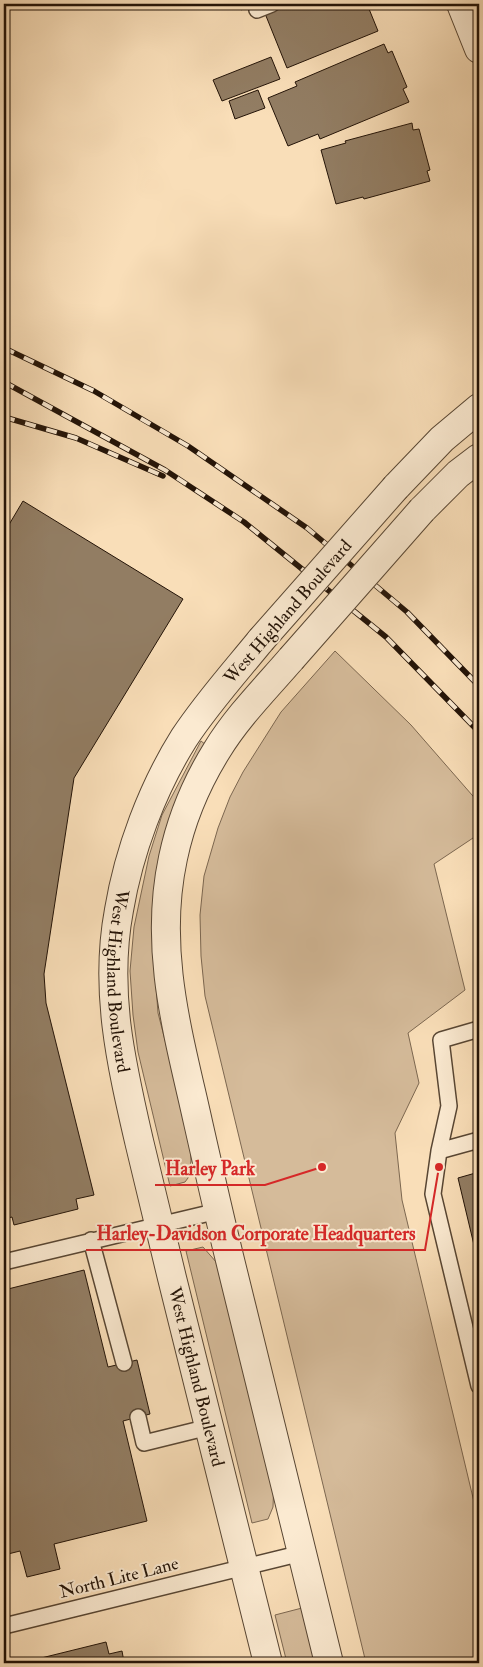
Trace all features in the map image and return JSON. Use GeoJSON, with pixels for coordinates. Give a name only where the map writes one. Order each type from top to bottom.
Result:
{"type":"FeatureCollection","features":[{"type":"Feature","properties":{"kind":"street"},"geometry":{"type":"LineString","coordinates":[[461,4],[479,49]]}},
{"type":"Feature","properties":{"kind":"street","name":"West Highland Boulevard"},"geometry":{"type":"LineString","coordinates":[[268,1663],[159,1224],[119,1048],[112,981],[119,910],[138,836],[151,804],[184,740],[202,713],[262,640],[396,487],[442,439],[479,408]]}},
{"type":"Feature","properties":{"kind":"street","name":"West Highland Boulevard"},"geometry":{"type":"LineString","coordinates":[[329,1663],[218,1210],[174,1018],[166,954],[168,889],[173,857],[181,831],[201,778],[217,749],[238,721],[291,659],[422,510],[458,474],[479,458]]}},
{"type":"Feature","properties":{"kind":"lane"},"geometry":{"type":"LineString","coordinates":[[257,10],[272,4]]}},
{"type":"Feature","properties":{"kind":"lane"},"geometry":{"type":"LineString","coordinates":[[479,1029],[441,1040],[449,1106],[439,1151],[433,1194],[479,1386]]}},
{"type":"Feature","properties":{"kind":"lane"},"geometry":{"type":"LineString","coordinates":[[439,1151],[479,1140]]}},
{"type":"Feature","properties":{"kind":"lane"},"geometry":{"type":"LineString","coordinates":[[4,1262],[218,1210]]}},
{"type":"Feature","properties":{"kind":"lane"},"geometry":{"type":"LineString","coordinates":[[91,1240],[124,1363]]}},
{"type":"Feature","properties":{"kind":"lane"},"geometry":{"type":"LineString","coordinates":[[138,1417],[144,1443],[209,1427]]}},
{"type":"Feature","properties":{"kind":"lane","name":"North Lite Lane"},"geometry":{"type":"LineString","coordinates":[[4,1626],[302,1553]]}},
{"type":"Feature","properties":{"kind":"shaded area"},"geometry":{"type":"Polygon","coordinates":[[[335,651],[411,725],[479,803],[479,834],[434,864],[465,990],[408,1033],[419,1083],[395,1133],[402,1200],[479,1523],[479,1663],[366,1663],[205,996],[201,956],[200,915],[204,876],[218,828],[230,797],[243,772],[281,712],[335,651]]]}},
{"type":"Feature","properties":{"kind":"shaded area"},"geometry":{"type":"Polygon","coordinates":[[[201,741],[206,745],[157,874],[152,932],[158,1013],[190,1137],[191,1161],[188,1178],[185,1182],[170,1186],[138,1052],[130,971],[134,927],[149,856],[162,815],[201,741]]]}},
{"type":"Feature","properties":{"kind":"shaded area"},"geometry":{"type":"Polygon","coordinates":[[[203,1247],[217,1263],[274,1480],[273,1507],[268,1519],[252,1523],[186,1251],[203,1247]]]}},
{"type":"Feature","properties":{"kind":"shaded area"},"geometry":{"type":"Polygon","coordinates":[[[302,1608],[318,1663],[287,1663],[275,1615],[302,1608]]]}},
{"type":"Feature","properties":{"kind":"building"},"geometry":{"type":"Polygon","coordinates":[[[237,4],[250,4],[241,10],[237,4]]]}},
{"type":"Feature","properties":{"kind":"building"},"geometry":{"type":"Polygon","coordinates":[[[282,4],[367,4],[378,31],[287,68],[264,11],[282,4]]]}},
{"type":"Feature","properties":{"kind":"building"},"geometry":{"type":"Polygon","coordinates":[[[384,44],[388,53],[392,51],[407,87],[403,89],[409,102],[320,139],[318,134],[288,146],[268,98],[297,86],[295,82],[384,44]]]}},
{"type":"Feature","properties":{"kind":"building"},"geometry":{"type":"Polygon","coordinates":[[[271,57],[280,79],[222,101],[213,80],[271,57]]]}},
{"type":"Feature","properties":{"kind":"building"},"geometry":{"type":"Polygon","coordinates":[[[258,90],[265,108],[235,119],[229,101],[258,90]]]}},
{"type":"Feature","properties":{"kind":"building"},"geometry":{"type":"Polygon","coordinates":[[[412,123],[413,130],[419,129],[430,170],[427,171],[430,181],[364,199],[363,197],[336,204],[321,150],[346,143],[345,141],[412,123]]]}},
{"type":"Feature","properties":{"kind":"building"},"geometry":{"type":"Polygon","coordinates":[[[23,501],[183,599],[74,778],[44,974],[46,1003],[94,1195],[76,1199],[78,1209],[14,1225],[12,1217],[4,1219],[4,526],[7,528],[23,501]]]}},
{"type":"Feature","properties":{"kind":"building"},"geometry":{"type":"Polygon","coordinates":[[[479,1172],[479,1266],[458,1178],[479,1172]]]}},
{"type":"Feature","properties":{"kind":"building"},"geometry":{"type":"Polygon","coordinates":[[[84,1270],[108,1367],[137,1360],[150,1414],[123,1421],[147,1521],[54,1544],[60,1569],[27,1577],[20,1551],[4,1555],[4,1290],[84,1270]]]}},
{"type":"Feature","properties":{"kind":"building"},"geometry":{"type":"Polygon","coordinates":[[[106,1642],[109,1654],[122,1651],[124,1662],[136,1659],[137,1663],[21,1663],[106,1642]]]}},
{"type":"Feature","properties":{"kind":"railway"},"geometry":{"type":"LineString","coordinates":[[4,348],[94,391],[188,446],[307,528],[407,612],[479,686]]}},
{"type":"Feature","properties":{"kind":"railway"},"geometry":{"type":"LineString","coordinates":[[4,382],[165,470],[244,522],[386,637],[479,732]]}},
{"type":"Feature","properties":{"kind":"railway"},"geometry":{"type":"LineString","coordinates":[[4,417],[76,438],[163,476]]}},
{"type":"Feature","properties":{"kind":"place","name":"Harley Park"},"geometry":{"type":"Point","coordinates":[322,1167]}},
{"type":"Feature","properties":{"kind":"place","name":"Harley-Davidson Corporate Headquarters"},"geometry":{"type":"Point","coordinates":[439,1167]}}]}
